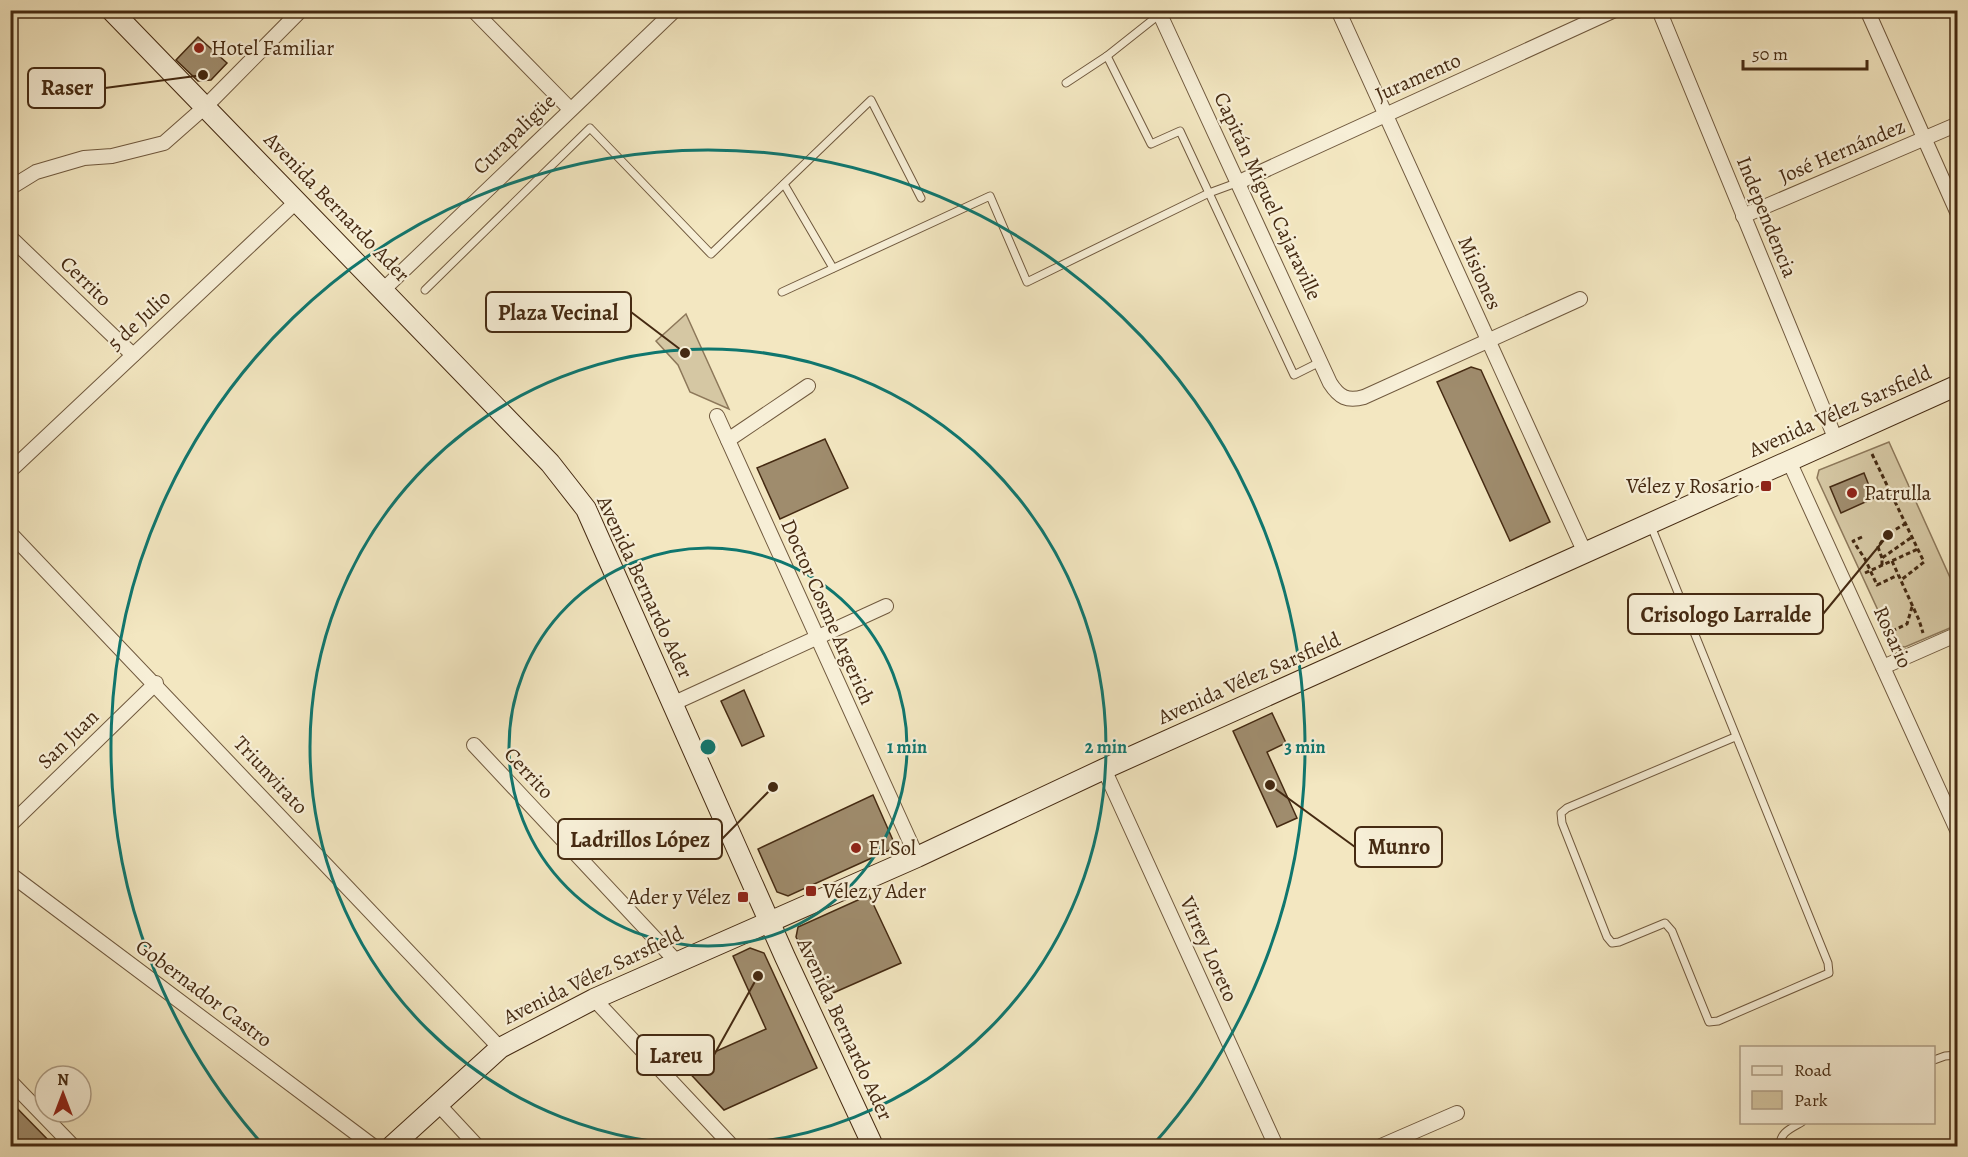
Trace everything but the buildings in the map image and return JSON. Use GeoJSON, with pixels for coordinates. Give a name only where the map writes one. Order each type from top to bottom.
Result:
{"type":"FeatureCollection","features":[{"type":"Feature","properties":{"kind":"main road","name":"Avenida Bernardo Ader"},"geometry":{"type":"LineString","coordinates":[[111,10],[550,463],[586,509],[769,921],[873,1146]]}},
{"type":"Feature","properties":{"kind":"main road","name":"Avenida Vélez Sarsfield"},"geometry":{"type":"LineString","coordinates":[[392,1146],[500,1048],[594,999],[917,857],[1104,769],[1958,385]]}},
{"type":"Feature","properties":{"kind":"street"},"geometry":{"type":"LineString","coordinates":[[10,188],[36,172],[84,158],[112,156],[164,143],[206,106],[301,10]]}},
{"type":"Feature","properties":{"kind":"street"},"geometry":{"type":"LineString","coordinates":[[473,10],[570,109]]}},
{"type":"Feature","properties":{"kind":"street","name":"Curapaligüe"},"geometry":{"type":"LineString","coordinates":[[383,290],[675,10]]}},
{"type":"Feature","properties":{"kind":"street","name":"Misiones"},"geometry":{"type":"LineString","coordinates":[[1338,10],[1585,552]]}},
{"type":"Feature","properties":{"kind":"street","name":"Juramento"},"geometry":{"type":"LineString","coordinates":[[1239,182],[1615,10]]}},
{"type":"Feature","properties":{"kind":"street","name":"Independencia"},"geometry":{"type":"LineString","coordinates":[[1659,10],[1836,440]]}},
{"type":"Feature","properties":{"kind":"street"},"geometry":{"type":"LineString","coordinates":[[1867,10],[1958,214]]}},
{"type":"Feature","properties":{"kind":"street","name":"Capitán Miguel Cajaraville"},"geometry":{"type":"LineString","coordinates":[[1161,12],[1336,392],[1343,398],[1353,400],[1364,397],[1488,340]]}},
{"type":"Feature","properties":{"kind":"street","name":"José Hernández"},"geometry":{"type":"LineString","coordinates":[[1743,216],[1958,124]]}},
{"type":"Feature","properties":{"kind":"street","name":"5 de Julio"},"geometry":{"type":"LineString","coordinates":[[10,471],[297,201]]}},
{"type":"Feature","properties":{"kind":"street","name":"Cerrito"},"geometry":{"type":"LineString","coordinates":[[10,237],[133,355]]}},
{"type":"Feature","properties":{"kind":"street"},"geometry":{"type":"LineString","coordinates":[[1488,340],[1580,299]]}},
{"type":"Feature","properties":{"kind":"street"},"geometry":{"type":"LineString","coordinates":[[729,440],[808,386]]}},
{"type":"Feature","properties":{"kind":"street","name":"Doctor Cosme Argerich"},"geometry":{"type":"LineString","coordinates":[[717,416],[917,857]]}},
{"type":"Feature","properties":{"kind":"street","name":"Rosario"},"geometry":{"type":"LineString","coordinates":[[1789,461],[1958,832]]}},
{"type":"Feature","properties":{"kind":"street","name":"Triunvirato"},"geometry":{"type":"LineString","coordinates":[[10,533],[156,683],[500,1048]]}},
{"type":"Feature","properties":{"kind":"street"},"geometry":{"type":"LineString","coordinates":[[672,704],[886,606]]}},
{"type":"Feature","properties":{"kind":"street"},"geometry":{"type":"LineString","coordinates":[[1883,667],[1958,634]]}},
{"type":"Feature","properties":{"kind":"street","name":"San Juan"},"geometry":{"type":"LineString","coordinates":[[10,825],[156,683]]}},
{"type":"Feature","properties":{"kind":"street","name":"Cerrito"},"geometry":{"type":"LineString","coordinates":[[474,745],[675,962]]}},
{"type":"Feature","properties":{"kind":"street","name":"Virrey Loreto"},"geometry":{"type":"LineString","coordinates":[[1104,769],[1276,1146]]}},
{"type":"Feature","properties":{"kind":"street","name":"Gobernador Castro"},"geometry":{"type":"LineString","coordinates":[[10,874],[373,1146]]}},
{"type":"Feature","properties":{"kind":"street"},"geometry":{"type":"LineString","coordinates":[[594,999],[732,1146]]}},
{"type":"Feature","properties":{"kind":"street"},"geometry":{"type":"LineString","coordinates":[[10,1081],[73,1146]]}},
{"type":"Feature","properties":{"kind":"street"},"geometry":{"type":"LineString","coordinates":[[438,1104],[477,1146]]}},
{"type":"Feature","properties":{"kind":"street"},"geometry":{"type":"LineString","coordinates":[[1381,1146],[1457,1113]]}},
{"type":"Feature","properties":{"kind":"lane"},"geometry":{"type":"LineString","coordinates":[[1066,83],[1107,56],[1161,12]]}},
{"type":"Feature","properties":{"kind":"lane"},"geometry":{"type":"LineString","coordinates":[[1107,56],[1151,144],[1180,131],[1294,375],[1321,362]]}},
{"type":"Feature","properties":{"kind":"lane"},"geometry":{"type":"LineString","coordinates":[[425,290],[590,128],[711,254],[871,100],[921,198]]}},
{"type":"Feature","properties":{"kind":"lane"},"geometry":{"type":"LineString","coordinates":[[782,292],[990,196],[1027,282],[1209,194],[1239,182]]}},
{"type":"Feature","properties":{"kind":"lane"},"geometry":{"type":"LineString","coordinates":[[784,184],[833,268]]}},
{"type":"Feature","properties":{"kind":"lane"},"geometry":{"type":"LineString","coordinates":[[1650,523],[1828,963],[1829,973],[1718,1021],[1709,1022],[1672,931],[1665,923],[1612,943],[1566,833],[1561,813],[1567,808],[1735,737]]}},
{"type":"Feature","properties":{"kind":"lane"},"geometry":{"type":"LineString","coordinates":[[1935,1060],[1958,1055]]}},
{"type":"Feature","properties":{"kind":"lane"},"geometry":{"type":"LineString","coordinates":[[1781,1146],[1780,1141],[1785,1131],[1798,1124]]}},
{"type":"Feature","properties":{"kind":"path"},"geometry":{"type":"LineString","coordinates":[[1872,454],[1924,562],[1901,580]]}},
{"type":"Feature","properties":{"kind":"path"},"geometry":{"type":"LineString","coordinates":[[1882,565],[1878,547],[1886,535],[1905,524]]}},
{"type":"Feature","properties":{"kind":"path"},"geometry":{"type":"LineString","coordinates":[[1862,537],[1853,541],[1871,570],[1877,585],[1898,575]]}},
{"type":"Feature","properties":{"kind":"path"},"geometry":{"type":"LineString","coordinates":[[1882,558],[1912,537]]}},
{"type":"Feature","properties":{"kind":"path"},"geometry":{"type":"LineString","coordinates":[[1865,573],[1918,549]]}},
{"type":"Feature","properties":{"kind":"path"},"geometry":{"type":"LineString","coordinates":[[1892,561],[1922,627],[1921,637]]}},
{"type":"Feature","properties":{"kind":"path"},"geometry":{"type":"LineString","coordinates":[[1892,631],[1907,624],[1912,604]]}},
{"type":"Feature","properties":{"kind":"green space"},"geometry":{"type":"Polygon","coordinates":[[[686,314],[729,409],[690,392],[678,365],[656,341],[686,314]]]}},
{"type":"Feature","properties":{"kind":"green space"},"geometry":{"type":"Polygon","coordinates":[[[1889,442],[1957,593],[1957,625],[1905,647],[1894,645],[1817,478],[1819,470],[1889,442]]]}},
{"type":"Feature","properties":{"kind":"place","name":"Hotel Familiar"},"geometry":{"type":"Point","coordinates":[199,48]}},
{"type":"Feature","properties":{"kind":"place","name":"Raser"},"geometry":{"type":"Point","coordinates":[203,75]}},
{"type":"Feature","properties":{"kind":"place","name":"Plaza Vecinal"},"geometry":{"type":"Point","coordinates":[685,353]}},
{"type":"Feature","properties":{"kind":"place","name":"Vélez y Rosario"},"geometry":{"type":"Point","coordinates":[1766,486]}},
{"type":"Feature","properties":{"kind":"place","name":"Patrulla"},"geometry":{"type":"Point","coordinates":[1852,493]}},
{"type":"Feature","properties":{"kind":"place","name":"Crisologo Larralde"},"geometry":{"type":"Point","coordinates":[1888,535]}},
{"type":"Feature","properties":{"kind":"place","name":"Munro"},"geometry":{"type":"Point","coordinates":[1270,785]}},
{"type":"Feature","properties":{"kind":"place","name":"Ladrillos López"},"geometry":{"type":"Point","coordinates":[773,787]}},
{"type":"Feature","properties":{"kind":"place","name":"El Sol"},"geometry":{"type":"Point","coordinates":[856,848]}},
{"type":"Feature","properties":{"kind":"place","name":"Vélez y Ader"},"geometry":{"type":"Point","coordinates":[811,891]}},
{"type":"Feature","properties":{"kind":"place","name":"Ader y Vélez"},"geometry":{"type":"Point","coordinates":[743,897]}},
{"type":"Feature","properties":{"kind":"place","name":"Lareu"},"geometry":{"type":"Point","coordinates":[758,976]}}]}
